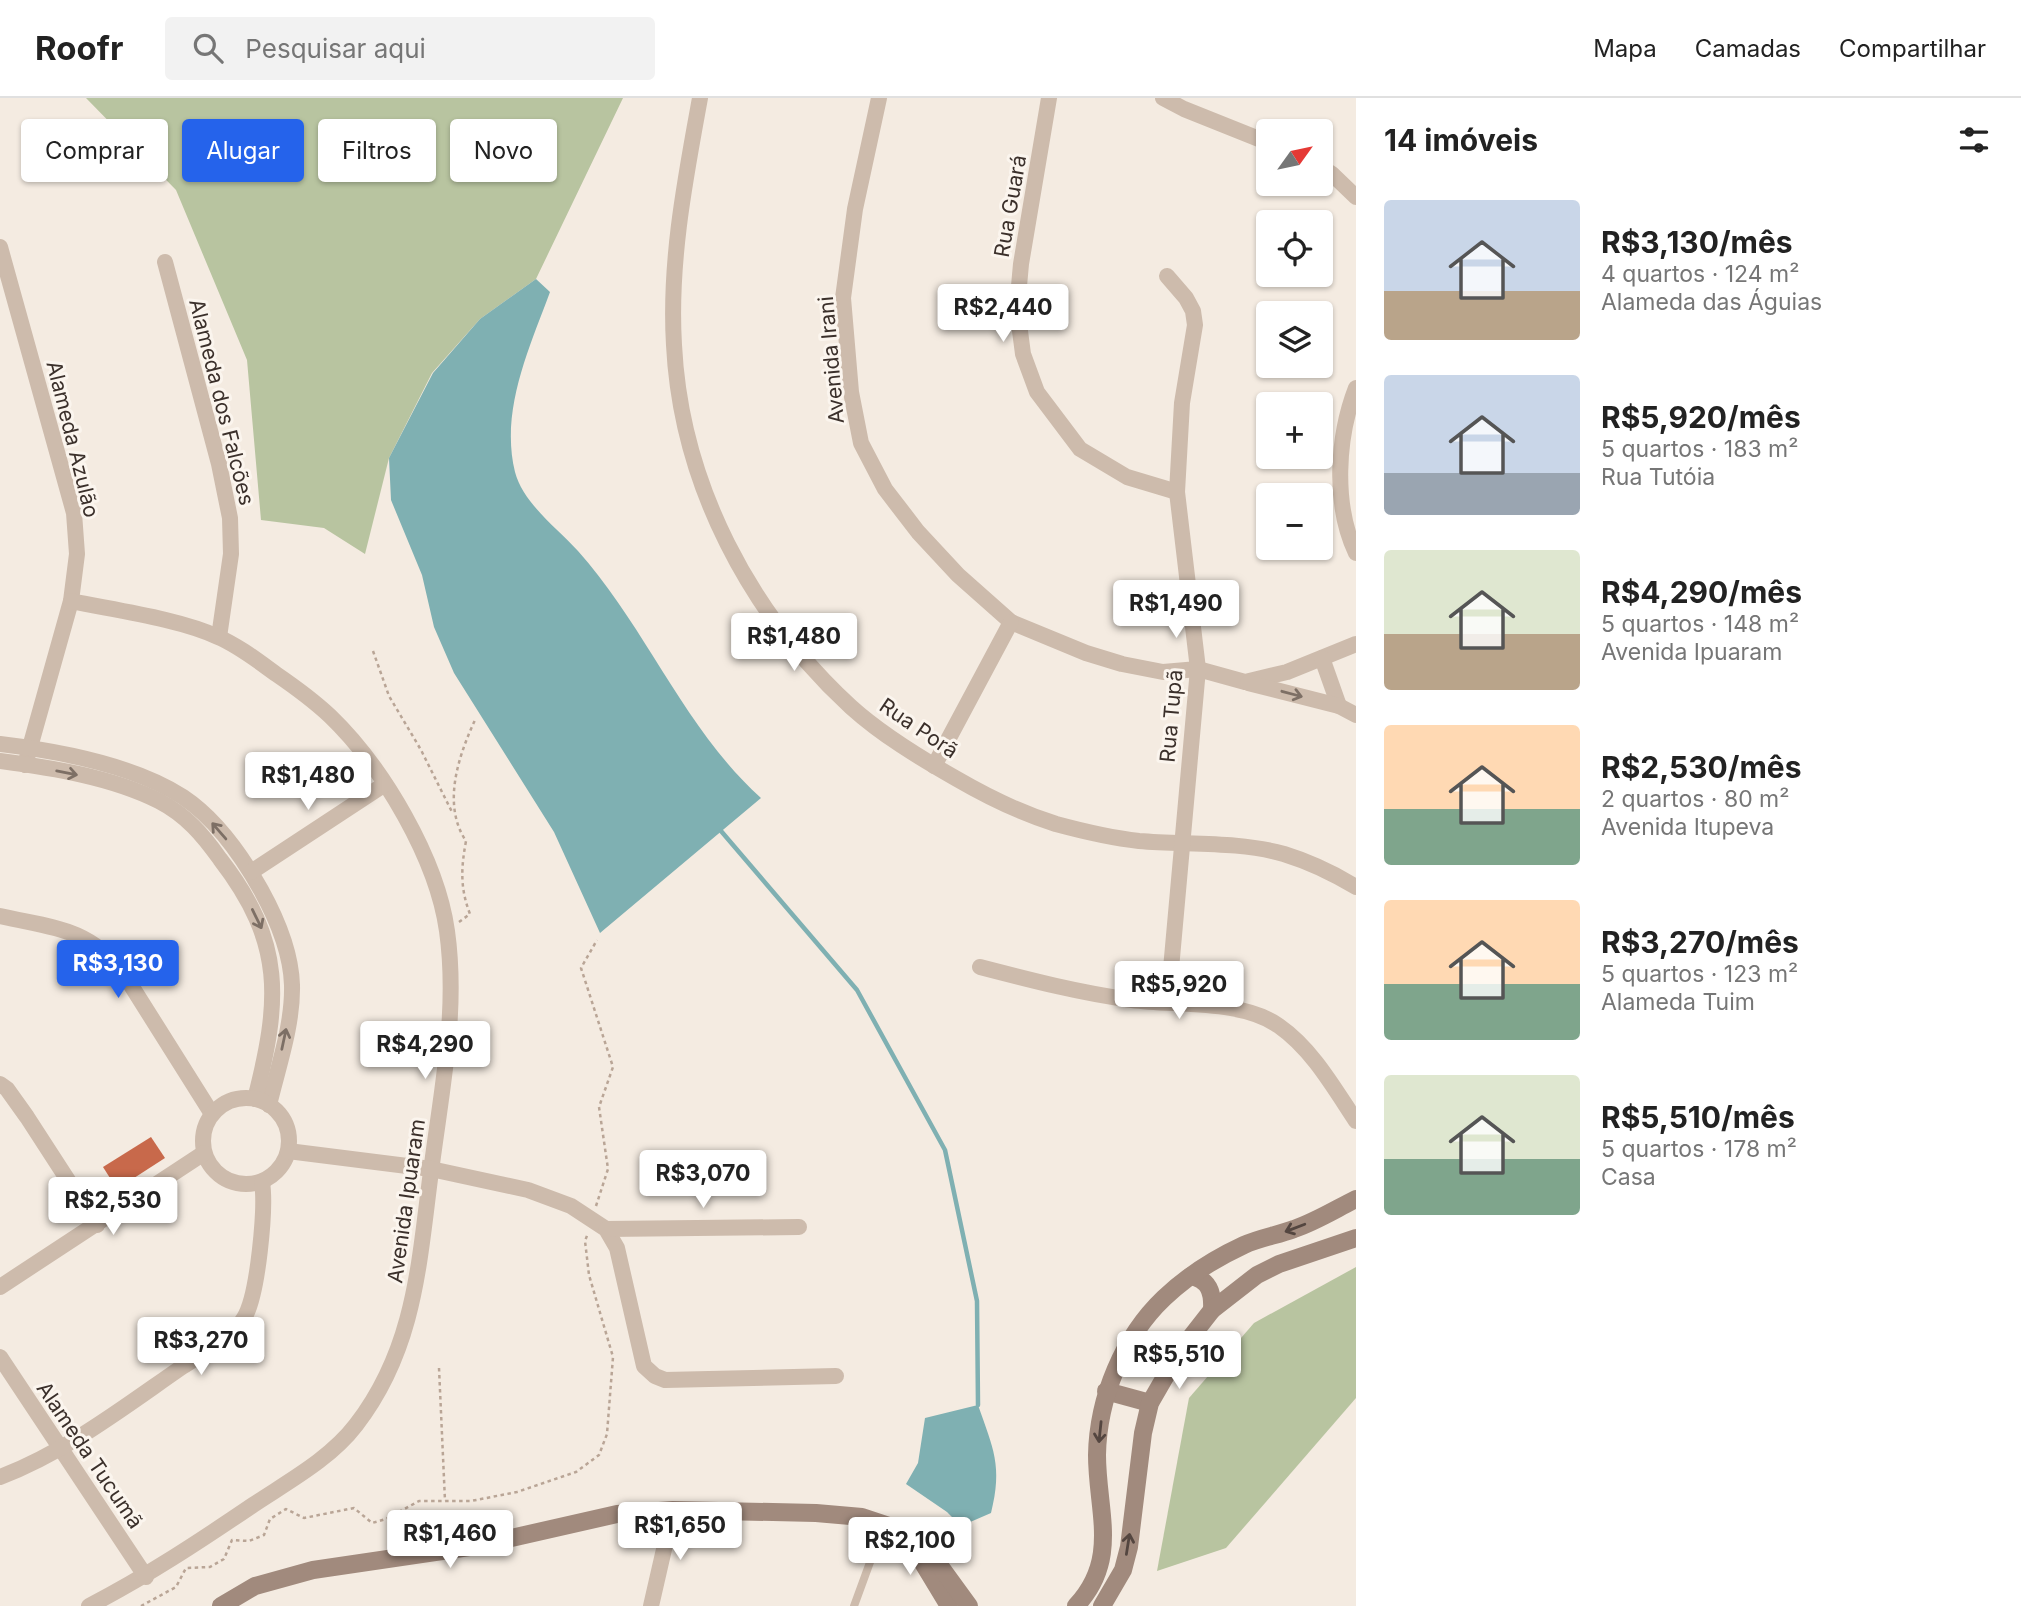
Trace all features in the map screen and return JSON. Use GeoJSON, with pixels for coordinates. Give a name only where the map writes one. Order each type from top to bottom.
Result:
{"type":"FeatureCollection","features":[{"type":"Feature","properties":{"kind":"street","name":"Rua Porã"},"geometry":{"type":"LineString","coordinates":[[699,98],[680,217],[672,295],[674,348],[682,416],[698,477],[745,578],[787,636],[851,707],[876,727],[934,766],[999,803],[1056,824],[1136,841],[1239,847],[1282,854],[1327,869],[1356,887]]}},
{"type":"Feature","properties":{"kind":"street","name":"Avenida Irani"},"geometry":{"type":"LineString","coordinates":[[879,98],[855,209],[843,298],[851,392],[862,443],[886,489],[918,532],[958,575],[1011,622],[1086,653],[1122,664],[1163,672],[1198,669],[1244,682],[1287,672],[1356,644]]}},
{"type":"Feature","properties":{"kind":"street","name":"Rua Guará"},"geometry":{"type":"LineString","coordinates":[[1049,98],[1021,264],[1017,307],[1023,354],[1037,392],[1057,422],[1080,449],[1127,477],[1177,492]]}},
{"type":"Feature","properties":{"kind":"street"},"geometry":{"type":"LineString","coordinates":[[1163,98],[1256,138]]}},
{"type":"Feature","properties":{"kind":"street"},"geometry":{"type":"LineString","coordinates":[[1334,178],[1356,197]]}},
{"type":"Feature","properties":{"kind":"street","name":"Alameda Azulão"},"geometry":{"type":"LineString","coordinates":[[0,247],[74,513],[77,554],[71,601],[25,765]]}},
{"type":"Feature","properties":{"kind":"street","name":"Alameda dos Falcões"},"geometry":{"type":"LineString","coordinates":[[165,262],[219,464],[230,518],[231,554],[219,637]]}},
{"type":"Feature","properties":{"kind":"street","name":"Rua Tupã"},"geometry":{"type":"LineString","coordinates":[[1167,276],[1189,304],[1195,325],[1182,403],[1177,492],[1198,669],[1180,843],[1168,1002]]}},
{"type":"Feature","properties":{"kind":"street"},"geometry":{"type":"LineString","coordinates":[[1356,388],[1342,442],[1342,499],[1351,543],[1356,553]]}},
{"type":"Feature","properties":{"kind":"street","name":"Avenida Ipuaram"},"geometry":{"type":"LineString","coordinates":[[71,601],[196,628],[219,637],[253,657],[330,716],[359,748],[415,833],[436,890],[447,929],[451,1024],[419,1276],[401,1341],[383,1387],[354,1428],[320,1461],[146,1577],[89,1606]]}},
{"type":"Feature","properties":{"kind":"street"},"geometry":{"type":"LineString","coordinates":[[934,766],[1011,622]]}},
{"type":"Feature","properties":{"kind":"street"},"geometry":{"type":"LineString","coordinates":[[1322,657],[1339,706]]}},
{"type":"Feature","properties":{"kind":"street"},"geometry":{"type":"LineString","coordinates":[[1244,682],[1339,706],[1356,715]]}},
{"type":"Feature","properties":{"kind":"street"},"geometry":{"type":"LineString","coordinates":[[0,744],[30,748],[133,773],[184,797],[223,835],[251,872],[276,919],[288,956],[292,983],[292,1005],[262,1102]]}},
{"type":"Feature","properties":{"kind":"street"},"geometry":{"type":"LineString","coordinates":[[0,761],[89,777],[159,801],[197,828],[227,867],[261,926],[272,963],[273,989],[262,1102]]}},
{"type":"Feature","properties":{"kind":"street"},"geometry":{"type":"LineString","coordinates":[[251,872],[385,784]]}},
{"type":"Feature","properties":{"kind":"street"},"geometry":{"type":"LineString","coordinates":[[0,916],[83,936],[107,953],[122,971],[212,1114]]}},
{"type":"Feature","properties":{"kind":"street"},"geometry":{"type":"LineString","coordinates":[[980,967],[1082,993],[1136,1001],[1223,1008],[1257,1016],[1278,1025],[1300,1044],[1325,1073],[1356,1121]]}},
{"type":"Feature","properties":{"kind":"street"},"geometry":{"type":"LineString","coordinates":[[0,1084],[7,1089],[27,1116],[97,1225]]}},
{"type":"Feature","properties":{"kind":"street"},"geometry":{"type":"LineString","coordinates":[[239,1099],[262,1102],[285,1123],[289,1134],[288,1151],[275,1174],[262,1182],[244,1185],[227,1180],[213,1169],[204,1153],[202,1140],[205,1126],[212,1114],[224,1104],[239,1099]]}},
{"type":"Feature","properties":{"kind":"street"},"geometry":{"type":"LineString","coordinates":[[288,1151],[431,1169],[528,1190],[570,1206],[591,1222],[606,1229],[799,1227]]}},
{"type":"Feature","properties":{"kind":"street"},"geometry":{"type":"LineString","coordinates":[[0,1287],[204,1153]]}},
{"type":"Feature","properties":{"kind":"street"},"geometry":{"type":"LineString","coordinates":[[0,1477],[60,1448],[228,1336],[244,1318],[252,1296],[265,1200],[262,1182]]}},
{"type":"Feature","properties":{"kind":"street"},"geometry":{"type":"LineString","coordinates":[[1076,1606],[1095,1582],[1102,1560],[1104,1528],[1097,1455],[1106,1391],[1135,1335],[1163,1299],[1191,1276],[1245,1245],[1296,1229],[1356,1199]]}},
{"type":"Feature","properties":{"kind":"street"},"geometry":{"type":"LineString","coordinates":[[606,1229],[617,1248],[623,1267],[645,1366],[655,1376],[665,1380],[836,1376]]}},
{"type":"Feature","properties":{"kind":"street"},"geometry":{"type":"LineString","coordinates":[[1102,1606],[1123,1570],[1129,1547],[1143,1433],[1150,1403],[1180,1351],[1212,1310],[1257,1275],[1290,1260],[1356,1238]]}},
{"type":"Feature","properties":{"kind":"street"},"geometry":{"type":"LineString","coordinates":[[1191,1276],[1208,1284],[1213,1299],[1212,1310]]}},
{"type":"Feature","properties":{"kind":"street","name":"Alameda Tucumã"},"geometry":{"type":"LineString","coordinates":[[0,1357],[146,1577]]}},
{"type":"Feature","properties":{"kind":"street"},"geometry":{"type":"LineString","coordinates":[[1106,1391],[1150,1403]]}},
{"type":"Feature","properties":{"kind":"street"},"geometry":{"type":"LineString","coordinates":[[651,1606],[673,1510]]}},
{"type":"Feature","properties":{"kind":"street"},"geometry":{"type":"LineString","coordinates":[[221,1606],[255,1586],[313,1570],[477,1546],[617,1514],[673,1510],[816,1513],[862,1517],[892,1527],[929,1551],[969,1606]]}},
{"type":"Feature","properties":{"kind":"street"},"geometry":{"type":"LineString","coordinates":[[892,1527],[949,1606]]}},
{"type":"Feature","properties":{"kind":"lane"},"geometry":{"type":"LineString","coordinates":[[853,1606],[892,1527]]}},
{"type":"Feature","properties":{"kind":"path"},"geometry":{"type":"LineString","coordinates":[[373,651],[389,696],[422,750],[456,826],[466,841],[461,865],[461,889],[470,914],[447,929]]}},
{"type":"Feature","properties":{"kind":"path"},"geometry":{"type":"LineString","coordinates":[[453,815],[457,770],[475,720]]}},
{"type":"Feature","properties":{"kind":"path"},"geometry":{"type":"LineString","coordinates":[[141,1606],[176,1587],[187,1568],[210,1567],[224,1559],[232,1539],[249,1541],[264,1535],[270,1518],[286,1509],[304,1518],[354,1508],[372,1523],[386,1519],[419,1501],[471,1501],[517,1492],[576,1472],[599,1455],[607,1434],[613,1357],[589,1275],[586,1241],[608,1169],[599,1108],[613,1067],[581,968],[597,940]]}},
{"type":"Feature","properties":{"kind":"path"},"geometry":{"type":"LineString","coordinates":[[439,1368],[445,1501]]}},
{"type":"Feature","properties":{"kind":"green space"},"geometry":{"type":"Polygon","coordinates":[[[86,98],[623,98],[536,279],[480,319],[432,373],[389,458],[365,554],[324,528],[261,520],[247,360],[176,190],[168,182],[168,119],[107,119],[86,98]]]}},
{"type":"Feature","properties":{"kind":"green space"},"geometry":{"type":"Polygon","coordinates":[[[1356,1267],[1356,1398],[1226,1548],[1157,1571],[1189,1398],[1254,1323],[1356,1267]]]}},
{"type":"Feature","properties":{"kind":"water"},"geometry":{"type":"Polygon","coordinates":[[[536,279],[550,292],[526,358],[514,403],[511,449],[519,483],[533,505],[578,551],[602,581],[710,741],[734,771],[761,798],[600,933],[554,832],[454,673],[434,627],[422,575],[391,500],[389,458],[433,373],[480,319],[536,279]]]}},
{"type":"Feature","properties":{"kind":"water"},"geometry":{"type":"Polygon","coordinates":[[[978,1405],[995,1457],[995,1497],[991,1513],[961,1526],[947,1512],[906,1484],[918,1463],[925,1418],[978,1405]]]}},
{"type":"Feature","properties":{"kind":"building"},"geometry":{"type":"Polygon","coordinates":[[[151,1137],[165,1158],[117,1189],[103,1167],[151,1137]]]}},
{"type":"Feature","properties":{"kind":"waterway"},"geometry":{"type":"LineString","coordinates":[[721,831],[857,990],[945,1150],[977,1301],[978,1405]]}}]}
